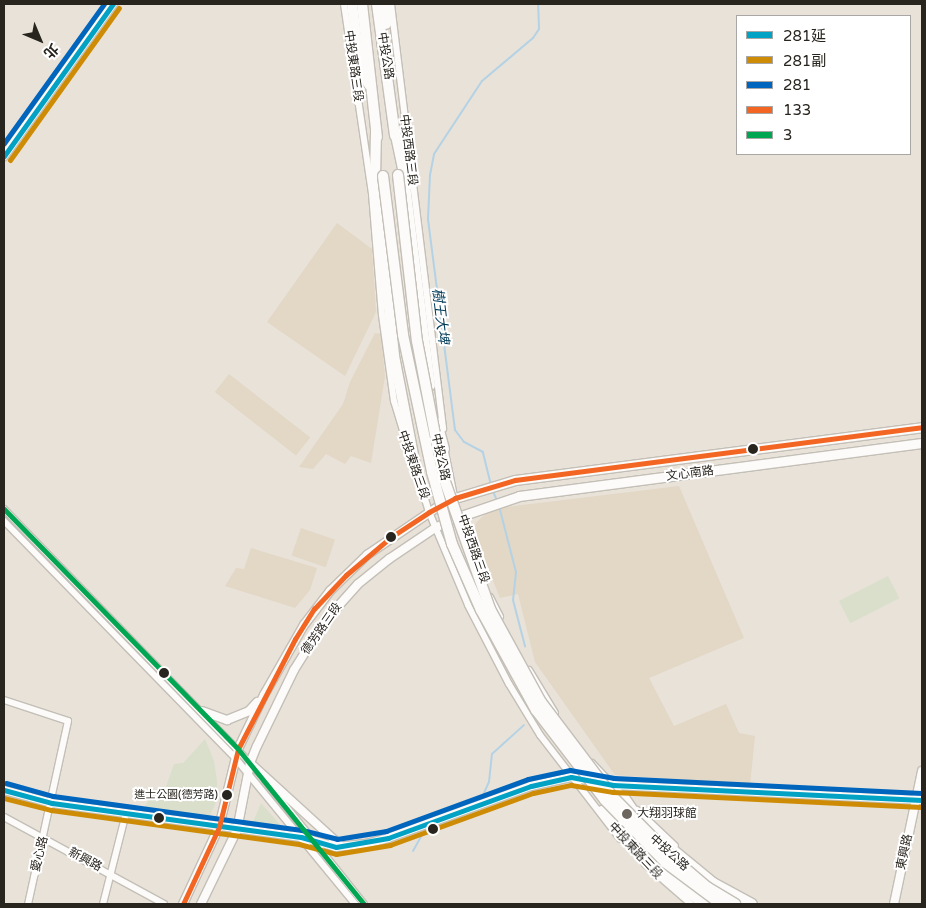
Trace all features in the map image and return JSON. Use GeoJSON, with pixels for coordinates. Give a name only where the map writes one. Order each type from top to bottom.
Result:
{"type":"FeatureCollection","features":[{"type":"Feature","properties":{"kind":"main road"},"geometry":{"type":"LineString","coordinates":[[352,4],[360,67],[372,91]]}},
{"type":"Feature","properties":{"kind":"main road","name":"中投公路"},"geometry":{"type":"LineString","coordinates":[[362,4],[376,131],[403,335],[432,472],[452,544],[481,610],[536,710],[605,800],[666,863],[721,904]]}},
{"type":"Feature","properties":{"kind":"main road","name":"中投公路"},"geometry":{"type":"LineString","coordinates":[[377,4],[395,131],[398,175],[417,341],[443,476],[490,610],[541,702],[612,796],[673,858],[707,887],[735,904]]}},
{"type":"Feature","properties":{"kind":"main road"},"geometry":{"type":"LineString","coordinates":[[384,4],[387,66]]}},
{"type":"Feature","properties":{"kind":"main road"},"geometry":{"type":"LineString","coordinates":[[376,131],[375,177],[394,356],[415,465]]}},
{"type":"Feature","properties":{"kind":"main road"},"geometry":{"type":"LineString","coordinates":[[395,131],[433,410],[444,449]]}},
{"type":"Feature","properties":{"kind":"main road","name":"文心南路"},"geometry":{"type":"LineString","coordinates":[[455,498],[515,480],[922,426]]}},
{"type":"Feature","properties":{"kind":"main road","name":"文心南路"},"geometry":{"type":"LineString","coordinates":[[461,516],[519,496],[922,443]]}},
{"type":"Feature","properties":{"kind":"main road"},"geometry":{"type":"LineString","coordinates":[[623,796],[645,826],[712,883],[753,904]]}},
{"type":"Feature","properties":{"kind":"main road"},"geometry":{"type":"LineString","coordinates":[[602,811],[646,860],[693,901],[704,904]]}},
{"type":"Feature","properties":{"kind":"street"},"geometry":{"type":"LineString","coordinates":[[4,156],[113,4]]}},
{"type":"Feature","properties":{"kind":"street","name":"中投東路三段"},"geometry":{"type":"LineString","coordinates":[[344,4],[372,194],[382,315],[394,400],[429,512],[468,605],[528,716],[571,777],[602,811]]}},
{"type":"Feature","properties":{"kind":"street","name":"中投西路三段"},"geometry":{"type":"LineString","coordinates":[[391,4],[440,390],[444,449],[455,498],[479,571],[499,617],[549,704],[584,753],[623,796],[698,868],[753,904]]}},
{"type":"Feature","properties":{"kind":"street","name":"德芳路三段"},"geometry":{"type":"LineString","coordinates":[[183,904],[219,827],[238,749],[264,695],[295,639],[330,591],[367,555],[429,512],[455,498]]}},
{"type":"Feature","properties":{"kind":"street"},"geometry":{"type":"LineString","coordinates":[[4,509],[238,749],[316,841],[364,904]]}},
{"type":"Feature","properties":{"kind":"street","name":"德芳路三段"},"geometry":{"type":"LineString","coordinates":[[201,904],[237,830],[250,763],[272,711],[324,622],[371,573],[435,528],[461,516]]}},
{"type":"Feature","properties":{"kind":"street"},"geometry":{"type":"LineString","coordinates":[[4,521],[236,759],[301,837],[322,868],[355,904]]}},
{"type":"Feature","properties":{"kind":"street"},"geometry":{"type":"LineString","coordinates":[[202,711],[227,720],[249,711],[264,695]]}},
{"type":"Feature","properties":{"kind":"street"},"geometry":{"type":"LineString","coordinates":[[528,716],[528,706],[535,699],[542,699],[549,704]]}},
{"type":"Feature","properties":{"kind":"street","name":"愛心路"},"geometry":{"type":"LineString","coordinates":[[4,700],[68,721],[52,783],[52,803],[28,904]]}},
{"type":"Feature","properties":{"kind":"street"},"geometry":{"type":"LineString","coordinates":[[250,763],[341,846]]}},
{"type":"Feature","properties":{"kind":"street","name":"東興路"},"geometry":{"type":"LineString","coordinates":[[894,904],[919,800],[922,771]]}},
{"type":"Feature","properties":{"kind":"street"},"geometry":{"type":"LineString","coordinates":[[4,790],[52,803],[237,830],[301,837],[341,846],[388,838],[485,801],[531,786],[571,777],[613,785],[919,800]]}},
{"type":"Feature","properties":{"kind":"street"},"geometry":{"type":"LineString","coordinates":[[103,904],[126,813]]}},
{"type":"Feature","properties":{"kind":"street","name":"新興路"},"geometry":{"type":"LineString","coordinates":[[4,817],[164,904]]}},
{"type":"Feature","properties":{"kind":"shaded area"},"geometry":{"type":"Polygon","coordinates":[[[337,223],[372,249],[376,312],[345,376],[267,322],[337,223]]]}},
{"type":"Feature","properties":{"kind":"shaded area"},"geometry":{"type":"Polygon","coordinates":[[[375,333],[381,334],[385,376],[371,463],[351,456],[345,464],[326,454],[313,469],[299,467],[343,404],[350,382],[375,333]]]}},
{"type":"Feature","properties":{"kind":"shaded area"},"geometry":{"type":"Polygon","coordinates":[[[229,374],[310,437],[296,456],[215,392],[229,374]]]}},
{"type":"Feature","properties":{"kind":"shaded area"},"geometry":{"type":"Polygon","coordinates":[[[679,486],[744,638],[649,678],[674,726],[726,704],[739,733],[755,736],[750,785],[615,775],[535,662],[518,594],[500,598],[474,533],[476,523],[483,516],[498,508],[679,486]]]}},
{"type":"Feature","properties":{"kind":"shaded area"},"geometry":{"type":"Polygon","coordinates":[[[301,528],[335,540],[326,567],[292,555],[301,528]]]}},
{"type":"Feature","properties":{"kind":"shaded area"},"geometry":{"type":"Polygon","coordinates":[[[251,548],[317,568],[310,590],[295,608],[225,586],[236,568],[244,569],[251,548]]]}},
{"type":"Feature","properties":{"kind":"green space"},"geometry":{"type":"Polygon","coordinates":[[[888,576],[899,598],[850,623],[839,601],[888,576]]]}},
{"type":"Feature","properties":{"kind":"green space"},"geometry":{"type":"Polygon","coordinates":[[[205,739],[214,761],[217,781],[217,800],[206,824],[141,812],[156,789],[164,792],[174,764],[183,763],[205,739]]]}},
{"type":"Feature","properties":{"kind":"green space"},"geometry":{"type":"Polygon","coordinates":[[[261,803],[284,829],[253,822],[261,803]]]}},
{"type":"Feature","properties":{"kind":"waterway","name":"樹王大埤"},"geometry":{"type":"LineString","coordinates":[[491,485],[483,452],[464,442],[455,430],[428,219],[430,175],[434,154],[482,81],[533,38],[539,29],[538,4]]}},
{"type":"Feature","properties":{"kind":"waterway","name":"樹王大埤"},"geometry":{"type":"LineString","coordinates":[[492,489],[497,501]]}},
{"type":"Feature","properties":{"kind":"waterway","name":"樹王大埤"},"geometry":{"type":"LineString","coordinates":[[499,506],[516,572],[513,600],[525,646]]}},
{"type":"Feature","properties":{"kind":"waterway","name":"樹王大埤"},"geometry":{"type":"LineString","coordinates":[[480,802],[489,782],[492,754],[524,725]]}},
{"type":"Feature","properties":{"kind":"waterway","name":"樹王大埤"},"geometry":{"type":"LineString","coordinates":[[413,851],[423,833],[475,810]]}},
{"type":"Feature","properties":{"kind":"transit line","name":"281"},"geometry":{"type":"LineString","coordinates":[[4,143],[104,4]]}},
{"type":"Feature","properties":{"kind":"transit line","name":"281延"},"geometry":{"type":"LineString","coordinates":[[4,156],[113,4]]}},
{"type":"Feature","properties":{"kind":"transit line","name":"281副"},"geometry":{"type":"LineString","coordinates":[[10,160],[119,8]]}},
{"type":"Feature","properties":{"kind":"transit line","name":"133"},"geometry":{"type":"LineString","coordinates":[[183,904],[219,827],[238,749],[295,639],[314,609],[346,575],[391,537],[429,512],[455,498],[515,480],[922,427]]}},
{"type":"Feature","properties":{"kind":"transit line","name":"3"},"geometry":{"type":"LineString","coordinates":[[4,509],[238,749],[364,904]]}},
{"type":"Feature","properties":{"kind":"transit line","name":"281"},"geometry":{"type":"LineString","coordinates":[[6,783],[53,796],[302,830],[337,839],[386,831],[528,779],[570,770],[614,778],[922,793]]}},
{"type":"Feature","properties":{"kind":"transit line","name":"281延"},"geometry":{"type":"LineString","coordinates":[[4,790],[52,803],[301,837],[336,847],[388,838],[531,786],[571,777],[613,785],[922,800]]}},
{"type":"Feature","properties":{"kind":"transit line","name":"281副"},"geometry":{"type":"LineString","coordinates":[[4,798],[51,810],[299,844],[336,854],[390,845],[533,793],[571,785],[613,792],[922,807]]}},
{"type":"Feature","properties":{"kind":"place","name":"進士公園(德芳路)"},"geometry":{"type":"Point","coordinates":[227,795]}},
{"type":"Feature","properties":{"kind":"place","name":"大翔羽球館"},"geometry":{"type":"Point","coordinates":[627,814]}}]}
